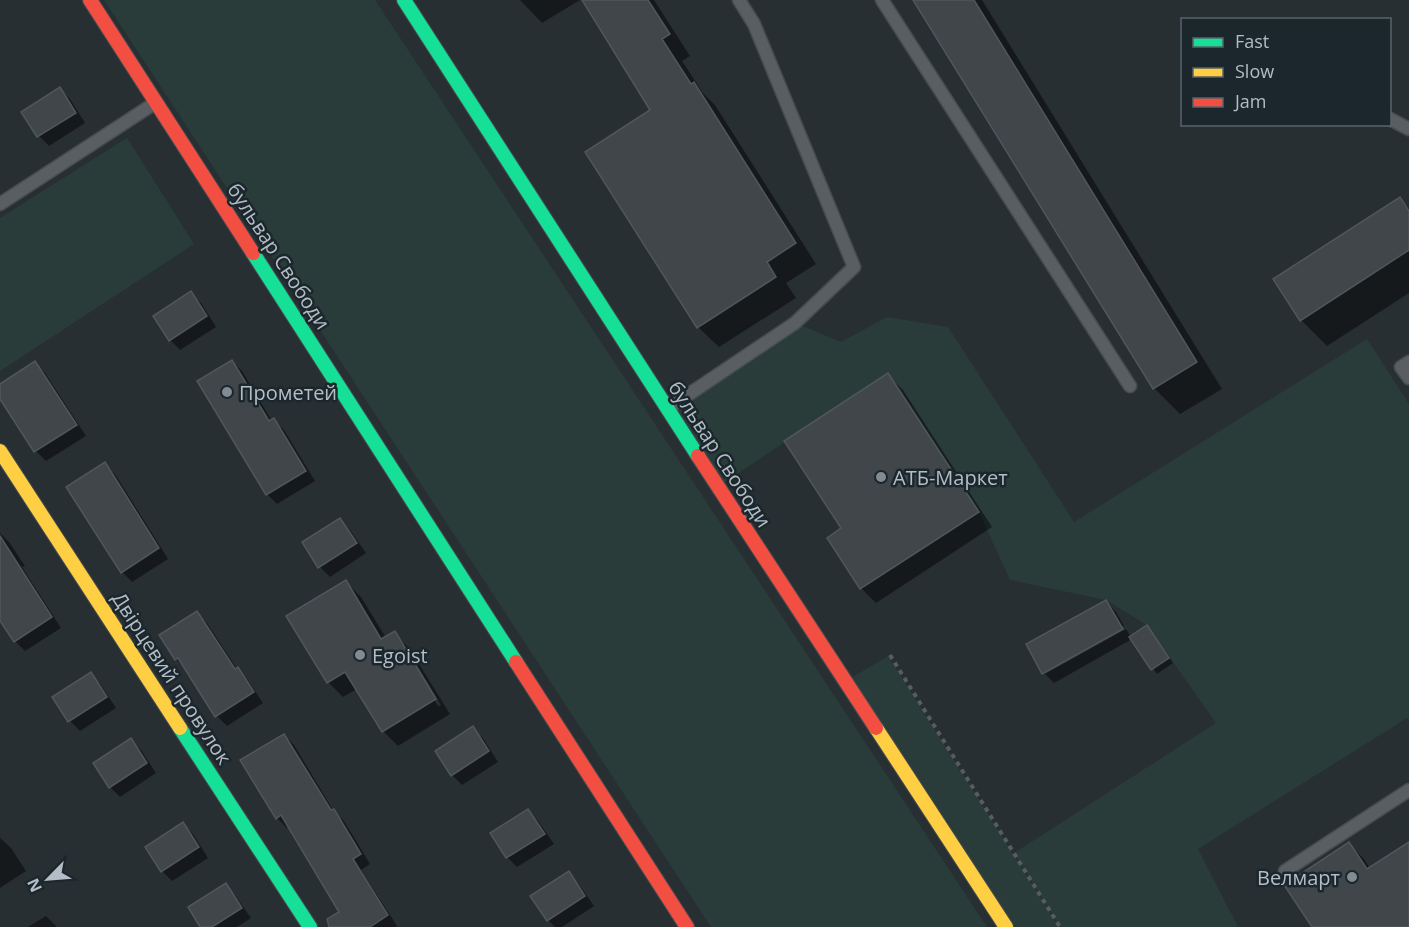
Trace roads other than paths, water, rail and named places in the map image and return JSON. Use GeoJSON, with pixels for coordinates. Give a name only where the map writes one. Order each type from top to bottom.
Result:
{"type":"FeatureCollection","features":[{"type":"Feature","properties":{"kind":"street","name":"бульвар Свободи"},"geometry":{"type":"LineString","coordinates":[[90,0],[687,927]]}},
{"type":"Feature","properties":{"kind":"street","name":"бульвар Свободи"},"geometry":{"type":"LineString","coordinates":[[404,0],[667,409],[1006,927]]}},
{"type":"Feature","properties":{"kind":"street","name":"Двірцевий провулок"},"geometry":{"type":"LineString","coordinates":[[0,451],[310,927]]}},
{"type":"Feature","properties":{"kind":"lane"},"geometry":{"type":"LineString","coordinates":[[667,409],[795,323],[854,267],[754,24],[739,0]]}},
{"type":"Feature","properties":{"kind":"lane"},"geometry":{"type":"LineString","coordinates":[[882,0],[1130,386]]}},
{"type":"Feature","properties":{"kind":"lane"},"geometry":{"type":"LineString","coordinates":[[0,204],[157,102]]}},
{"type":"Feature","properties":{"kind":"lane"},"geometry":{"type":"LineString","coordinates":[[1391,120],[1409,129]]}},
{"type":"Feature","properties":{"kind":"lane"},"geometry":{"type":"LineString","coordinates":[[1409,362],[1401,367],[1409,378]]}},
{"type":"Feature","properties":{"kind":"lane"},"geometry":{"type":"LineString","coordinates":[[1285,871],[1409,790]]}},
{"type":"Feature","properties":{"kind":"place","name":"Прометей"},"geometry":{"type":"Point","coordinates":[227,392]}},
{"type":"Feature","properties":{"kind":"place","name":"АТБ-Маркет"},"geometry":{"type":"Point","coordinates":[881,477]}},
{"type":"Feature","properties":{"kind":"place","name":"Egoist"},"geometry":{"type":"Point","coordinates":[360,655]}},
{"type":"Feature","properties":{"kind":"place","name":"Велмарт"},"geometry":{"type":"Point","coordinates":[1352,877]}}]}
